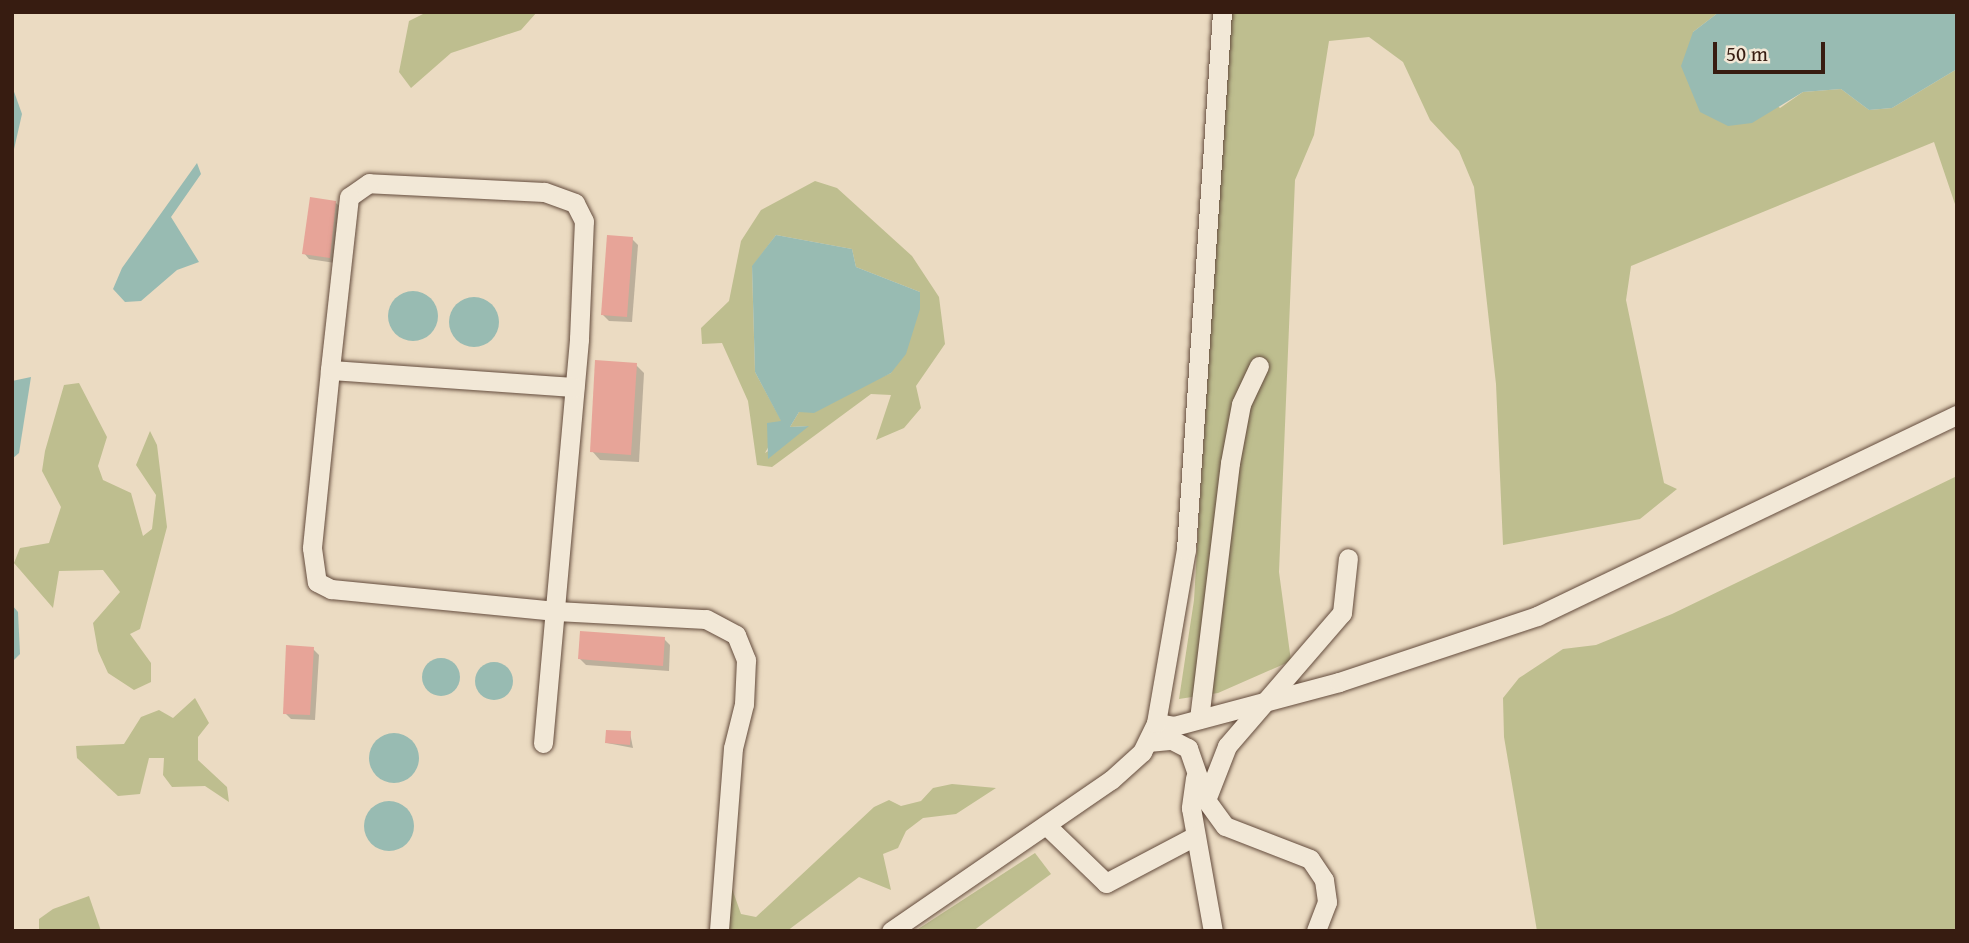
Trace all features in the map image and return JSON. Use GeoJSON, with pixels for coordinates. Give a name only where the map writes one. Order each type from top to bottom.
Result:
{"type":"FeatureCollection","features":[{"type":"Feature","properties":{"kind":"street"},"geometry":{"type":"LineString","coordinates":[[891,931],[1047,827],[1111,780],[1148,742],[1156,723],[1185,550],[1222,12]]}},
{"type":"Feature","properties":{"kind":"street"},"geometry":{"type":"LineString","coordinates":[[543,743],[556,611],[574,387],[584,220],[575,203],[544,192],[369,183],[349,197],[312,548],[317,582],[331,589],[556,611],[706,619],[736,635],[747,660],[744,704],[733,748],[719,931]]}},
{"type":"Feature","properties":{"kind":"street"},"geometry":{"type":"LineString","coordinates":[[1199,719],[1230,463],[1241,404],[1259,366]]}},
{"type":"Feature","properties":{"kind":"street"},"geometry":{"type":"LineString","coordinates":[[330,370],[574,387]]}},
{"type":"Feature","properties":{"kind":"street"},"geometry":{"type":"LineString","coordinates":[[1156,723],[1199,719],[1270,700],[1537,616],[1957,415]]}},
{"type":"Feature","properties":{"kind":"street"},"geometry":{"type":"LineString","coordinates":[[1206,800],[1227,746],[1270,700],[1342,613],[1348,558]]}},
{"type":"Feature","properties":{"kind":"street"},"geometry":{"type":"LineString","coordinates":[[1148,742],[1172,740],[1188,748],[1195,776],[1206,800],[1225,826],[1310,859],[1324,880],[1327,902],[1316,931]]}},
{"type":"Feature","properties":{"kind":"street"},"geometry":{"type":"LineString","coordinates":[[1195,776],[1195,836],[1213,931]]}},
{"type":"Feature","properties":{"kind":"street"},"geometry":{"type":"LineString","coordinates":[[1047,827],[1106,883],[1195,836]]}},
{"type":"Feature","properties":{"kind":"green space"},"geometry":{"type":"Polygon","coordinates":[[[427,12],[537,12],[521,30],[451,53],[411,88],[399,72],[409,21],[427,12]]]}},
{"type":"Feature","properties":{"kind":"green space"},"geometry":{"type":"Polygon","coordinates":[[[1229,12],[1719,12],[1693,32],[1780,108],[1803,92],[1841,89],[1869,110],[1892,108],[1957,69],[1957,210],[1934,142],[1631,266],[1626,300],[1664,483],[1677,489],[1640,519],[1503,545],[1496,384],[1474,187],[1459,151],[1430,120],[1403,62],[1369,37],[1329,41],[1314,135],[1295,180],[1279,572],[1291,661],[1218,693],[1179,699],[1194,600],[1229,12]]]}},
{"type":"Feature","properties":{"kind":"green space"},"geometry":{"type":"Polygon","coordinates":[[[815,181],[837,188],[912,256],[939,297],[945,344],[916,386],[921,408],[904,428],[876,440],[891,395],[871,394],[772,467],[757,465],[748,401],[722,343],[702,344],[701,328],[729,301],[741,241],[761,210],[815,181]],[[776,235],[752,267],[755,372],[782,422],[765,453],[808,426],[790,427],[799,412],[891,373],[920,292],[856,267],[852,249],[776,235]]]}},
{"type":"Feature","properties":{"kind":"green space"},"geometry":{"type":"Polygon","coordinates":[[[79,383],[107,437],[98,466],[103,480],[131,493],[143,536],[152,529],[156,495],[136,465],[150,431],[157,445],[167,527],[140,629],[130,634],[151,663],[151,682],[134,690],[108,673],[98,651],[93,623],[120,592],[103,570],[59,571],[53,608],[14,563],[20,548],[49,543],[61,507],[42,471],[45,451],[64,385],[79,383]]]}},
{"type":"Feature","properties":{"kind":"green space"},"geometry":{"type":"Polygon","coordinates":[[[1957,476],[1957,931],[1537,931],[1504,737],[1503,698],[1519,678],[1563,649],[1596,645],[1672,614],[1957,476]]]}},
{"type":"Feature","properties":{"kind":"green space"},"geometry":{"type":"Polygon","coordinates":[[[195,698],[209,723],[198,737],[198,760],[227,787],[229,802],[205,786],[172,787],[163,775],[164,758],[149,758],[140,794],[118,796],[77,758],[76,746],[124,744],[141,717],[159,710],[173,718],[195,698]]]}},
{"type":"Feature","properties":{"kind":"green space"},"geometry":{"type":"Polygon","coordinates":[[[952,784],[996,788],[956,814],[923,818],[906,831],[898,848],[883,854],[891,890],[859,877],[787,931],[727,931],[730,883],[741,914],[756,917],[874,807],[889,800],[901,806],[921,801],[933,788],[952,784]]]}},
{"type":"Feature","properties":{"kind":"green space"},"geometry":{"type":"Polygon","coordinates":[[[1035,853],[1051,874],[973,931],[915,931],[1035,853]]]}},
{"type":"Feature","properties":{"kind":"green space"},"geometry":{"type":"Polygon","coordinates":[[[89,896],[101,931],[39,931],[39,919],[53,909],[89,896]]]}},
{"type":"Feature","properties":{"kind":"water"},"geometry":{"type":"Polygon","coordinates":[[[1719,12],[1957,12],[1957,69],[1892,108],[1869,110],[1841,89],[1803,92],[1752,123],[1728,126],[1700,112],[1681,66],[1693,32],[1719,12]]]}},
{"type":"Feature","properties":{"kind":"water"},"geometry":{"type":"Polygon","coordinates":[[[12,86],[22,114],[12,158],[12,86]]]}},
{"type":"Feature","properties":{"kind":"water"},"geometry":{"type":"Polygon","coordinates":[[[197,163],[201,174],[171,217],[199,262],[177,270],[141,301],[125,302],[113,289],[122,268],[197,163]]]}},
{"type":"Feature","properties":{"kind":"water"},"geometry":{"type":"Polygon","coordinates":[[[776,235],[852,249],[856,267],[920,292],[920,309],[906,354],[891,373],[814,413],[799,412],[790,427],[809,426],[768,459],[767,423],[781,421],[755,372],[752,266],[776,235]]]}},
{"type":"Feature","properties":{"kind":"water"},"geometry":{"type":"Polygon","coordinates":[[[413,291],[431,298],[438,316],[431,334],[413,341],[395,334],[388,316],[395,298],[413,291]]]}},
{"type":"Feature","properties":{"kind":"water"},"geometry":{"type":"Polygon","coordinates":[[[474,297],[492,304],[499,322],[492,340],[474,347],[456,340],[449,322],[456,304],[474,297]]]}},
{"type":"Feature","properties":{"kind":"water"},"geometry":{"type":"Polygon","coordinates":[[[31,377],[19,453],[12,459],[12,381],[31,377]]]}},
{"type":"Feature","properties":{"kind":"water"},"geometry":{"type":"Polygon","coordinates":[[[12,605],[18,612],[20,654],[12,662],[12,605]]]}},
{"type":"Feature","properties":{"kind":"water"},"geometry":{"type":"Polygon","coordinates":[[[441,658],[455,663],[460,677],[455,691],[441,696],[427,691],[422,677],[427,663],[441,658]]]}},
{"type":"Feature","properties":{"kind":"water"},"geometry":{"type":"Polygon","coordinates":[[[494,662],[508,667],[513,681],[508,695],[494,700],[480,695],[475,681],[480,667],[494,662]]]}},
{"type":"Feature","properties":{"kind":"water"},"geometry":{"type":"Polygon","coordinates":[[[394,733],[412,740],[419,758],[412,776],[394,783],[376,776],[369,758],[376,740],[394,733]]]}},
{"type":"Feature","properties":{"kind":"water"},"geometry":{"type":"Polygon","coordinates":[[[389,801],[407,808],[414,826],[407,844],[389,851],[371,844],[364,826],[371,808],[389,801]]]}},
{"type":"Feature","properties":{"kind":"building"},"geometry":{"type":"Polygon","coordinates":[[[310,197],[336,201],[330,258],[302,254],[310,197]]]}},
{"type":"Feature","properties":{"kind":"building"},"geometry":{"type":"Polygon","coordinates":[[[607,235],[633,237],[627,317],[601,315],[607,235]]]}},
{"type":"Feature","properties":{"kind":"building"},"geometry":{"type":"Polygon","coordinates":[[[595,360],[637,363],[631,455],[590,452],[595,360]]]}},
{"type":"Feature","properties":{"kind":"building"},"geometry":{"type":"Polygon","coordinates":[[[580,631],[665,637],[663,666],[578,659],[580,631]]]}},
{"type":"Feature","properties":{"kind":"building"},"geometry":{"type":"Polygon","coordinates":[[[286,645],[314,647],[310,715],[283,714],[286,645]]]}},
{"type":"Feature","properties":{"kind":"building"},"geometry":{"type":"Polygon","coordinates":[[[606,730],[631,731],[630,745],[605,743],[606,730]]]}}]}
